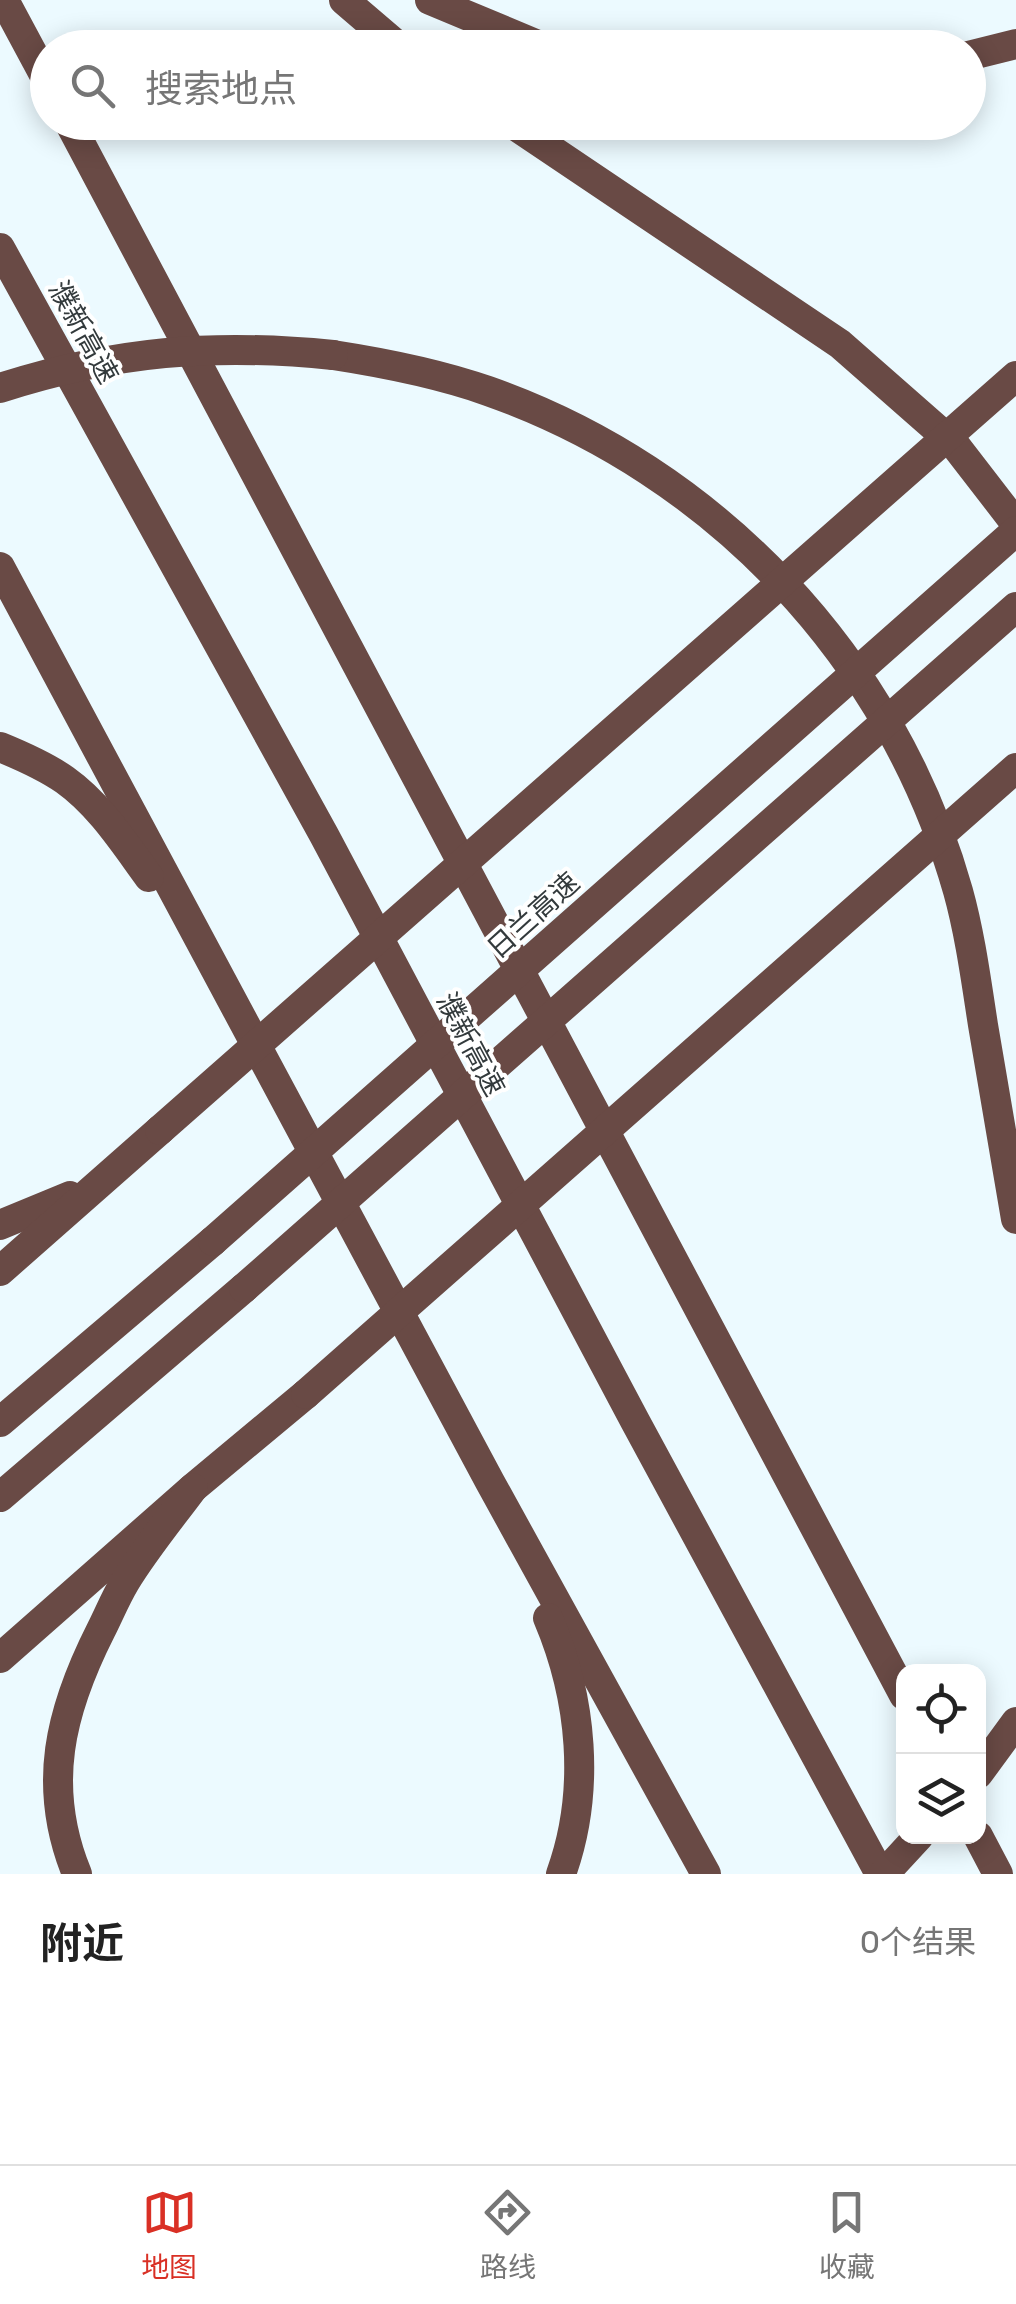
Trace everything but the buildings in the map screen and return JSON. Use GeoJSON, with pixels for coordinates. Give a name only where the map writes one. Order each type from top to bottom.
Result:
{"type":"FeatureCollection","features":[{"type":"Feature","properties":{"kind":"highway"},"geometry":{"type":"LineString","coordinates":[[4,0],[30,48]]}},
{"type":"Feature","properties":{"kind":"highway"},"geometry":{"type":"LineString","coordinates":[[344,0],[379,30]]}},
{"type":"Feature","properties":{"kind":"highway"},"geometry":{"type":"LineString","coordinates":[[430,0],[502,30]]}},
{"type":"Feature","properties":{"kind":"highway"},"geometry":{"type":"LineString","coordinates":[[986,52],[1016,44]]}},
{"type":"Feature","properties":{"kind":"highway"},"geometry":{"type":"LineString","coordinates":[[79,140],[896,1681]]}},
{"type":"Feature","properties":{"kind":"highway"},"geometry":{"type":"LineString","coordinates":[[536,140],[840,344],[956,445],[1016,528]]}},
{"type":"Feature","properties":{"kind":"highway","name":"濮新高速"},"geometry":{"type":"LineString","coordinates":[[0,248],[324,835],[634,1421],[882,1874]]}},
{"type":"Feature","properties":{"kind":"highway"},"geometry":{"type":"LineString","coordinates":[[0,388],[94,362],[142,354],[238,348],[333,355],[437,375],[536,410],[615,449],[716,518],[798,597],[834,640],[895,735],[920,786],[958,892],[1016,1219]]}},
{"type":"Feature","properties":{"kind":"highway"},"geometry":{"type":"LineString","coordinates":[[0,1271],[1016,376]]}},
{"type":"Feature","properties":{"kind":"highway","name":"日兰高速"},"geometry":{"type":"LineString","coordinates":[[0,1422],[213,1241],[1016,528]]}},
{"type":"Feature","properties":{"kind":"highway"},"geometry":{"type":"LineString","coordinates":[[0,566],[490,1482],[706,1874]]}},
{"type":"Feature","properties":{"kind":"highway"},"geometry":{"type":"LineString","coordinates":[[0,1497],[244,1288],[1016,607]]}},
{"type":"Feature","properties":{"kind":"highway"},"geometry":{"type":"LineString","coordinates":[[0,746],[66,780],[103,814],[216,970]]}},
{"type":"Feature","properties":{"kind":"highway"},"geometry":{"type":"LineString","coordinates":[[0,1658],[306,1394],[1016,768]]}},
{"type":"Feature","properties":{"kind":"highway"},"geometry":{"type":"LineString","coordinates":[[0,1225],[100,1183]]}},
{"type":"Feature","properties":{"kind":"highway"},"geometry":{"type":"LineString","coordinates":[[490,1482],[559,1644],[575,1705],[580,1776],[572,1841],[561,1874]]}},
{"type":"Feature","properties":{"kind":"highway"},"geometry":{"type":"LineString","coordinates":[[78,1874],[64,1830],[59,1797],[60,1747],[70,1698],[124,1582],[193,1488]]}},
{"type":"Feature","properties":{"kind":"highway"},"geometry":{"type":"LineString","coordinates":[[986,1763],[1016,1722]]}},
{"type":"Feature","properties":{"kind":"highway"},"geometry":{"type":"LineString","coordinates":[[882,1874],[911,1844]]}},
{"type":"Feature","properties":{"kind":"highway"},"geometry":{"type":"LineString","coordinates":[[982,1844],[998,1874]]}}]}
